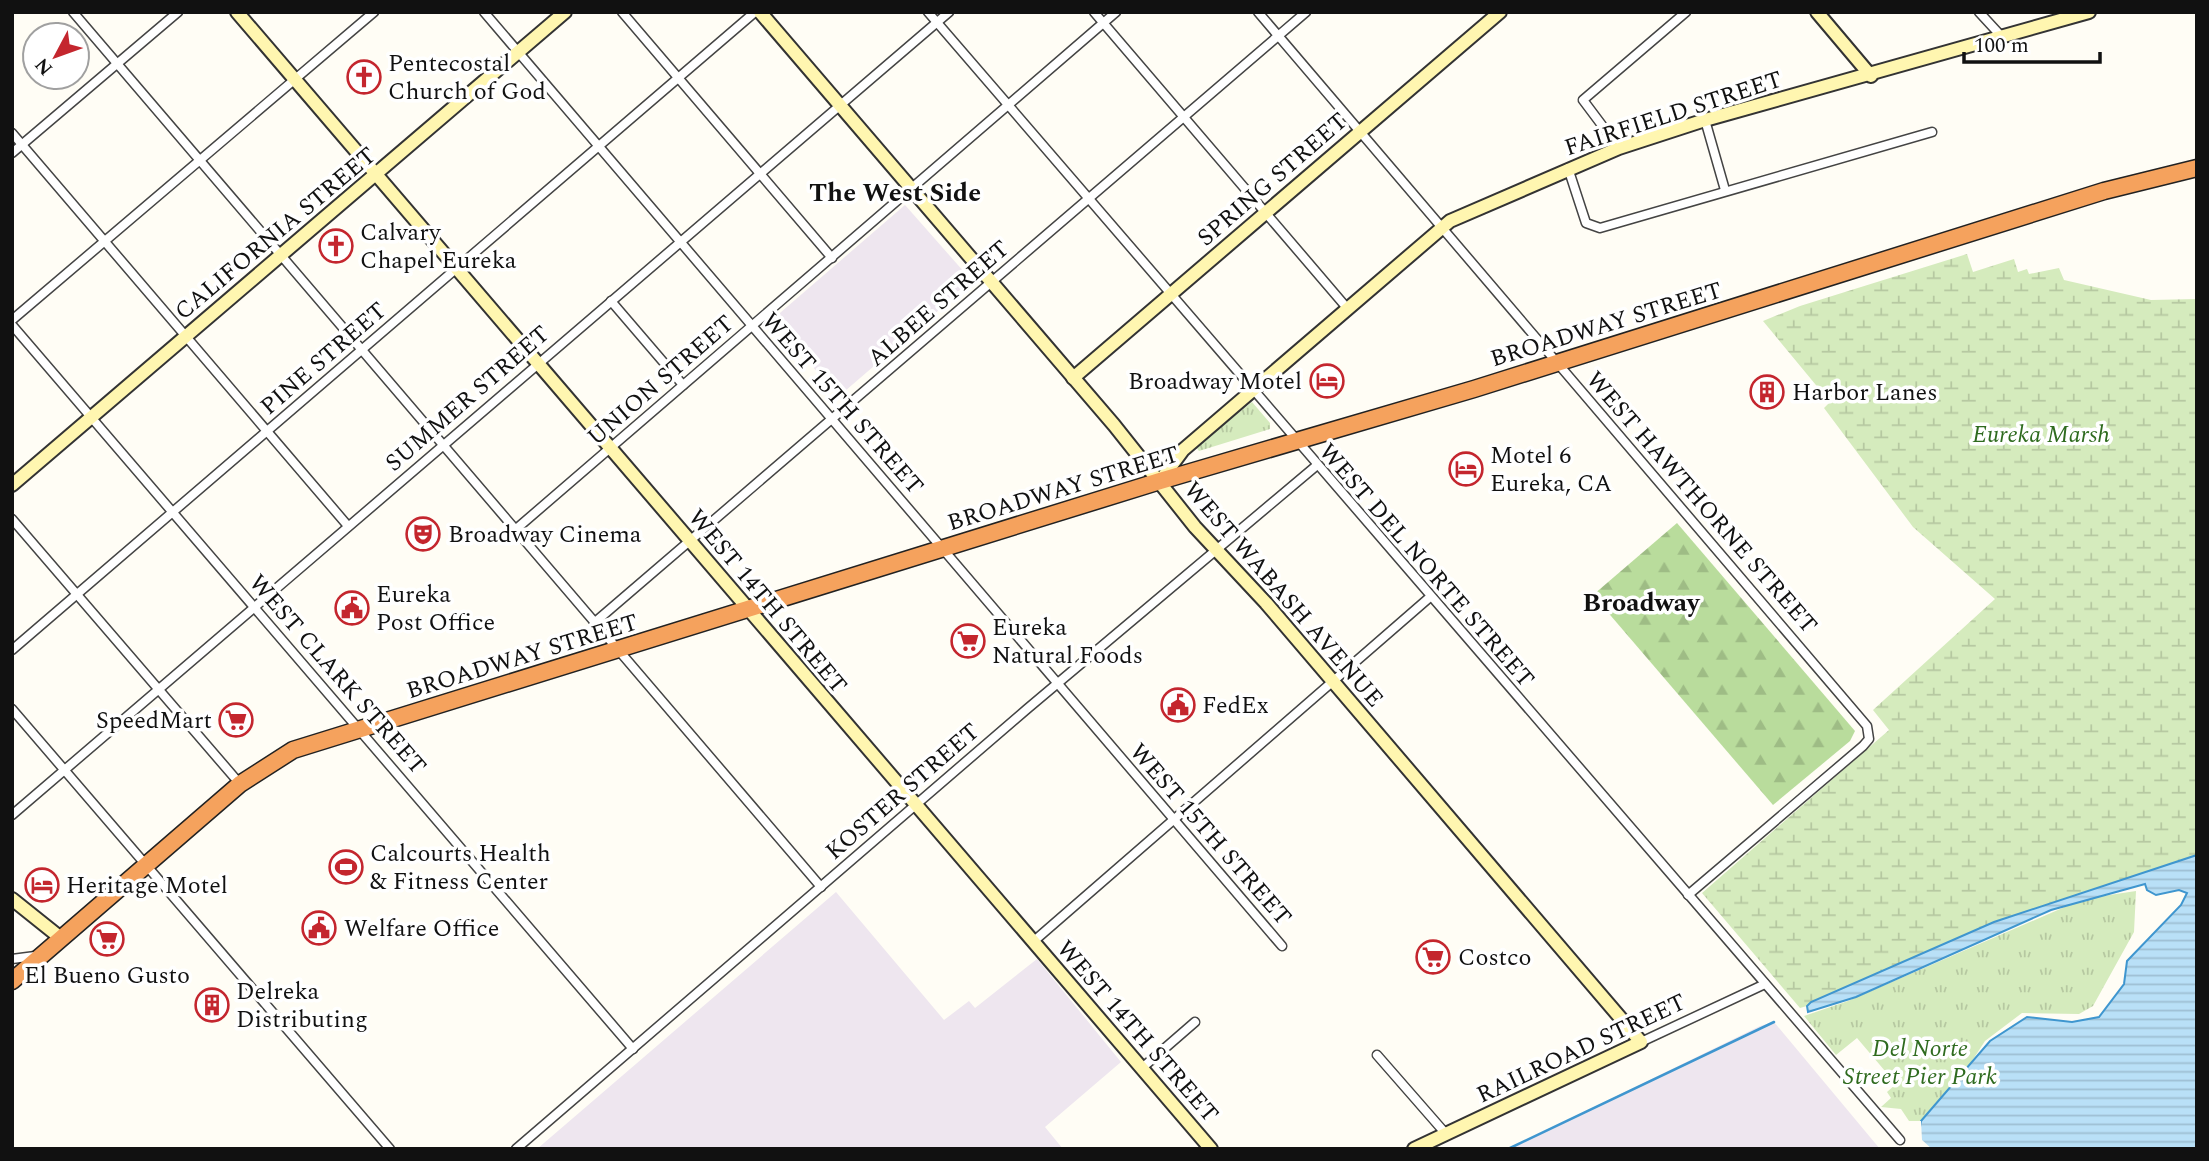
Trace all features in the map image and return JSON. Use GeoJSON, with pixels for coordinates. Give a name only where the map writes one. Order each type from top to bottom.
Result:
{"type":"FeatureCollection","features":[{"type":"Feature","properties":{"kind":"highway","name":"BROADWAY STREET"},"geometry":{"type":"LineString","coordinates":[[12,981],[240,784],[293,750],[2104,191],[2197,168]]}},
{"type":"Feature","properties":{"kind":"street"},"geometry":{"type":"LineString","coordinates":[[72,12],[821,887]]}},
{"type":"Feature","properties":{"kind":"street"},"geometry":{"type":"LineString","coordinates":[[12,153],[178,12]]}},
{"type":"Feature","properties":{"kind":"street","name":"WEST 14TH STREET"},"geometry":{"type":"LineString","coordinates":[[237,12],[1211,1149]]}},
{"type":"Feature","properties":{"kind":"street"},"geometry":{"type":"LineString","coordinates":[[12,322],[374,12]]}},
{"type":"Feature","properties":{"kind":"street","name":"WEST 15TH STREET"},"geometry":{"type":"LineString","coordinates":[[484,12],[1282,946]]}},
{"type":"Feature","properties":{"kind":"street","name":"CALIFORNIA STREET"},"geometry":{"type":"LineString","coordinates":[[12,485],[565,12]]}},
{"type":"Feature","properties":{"kind":"street"},"geometry":{"type":"LineString","coordinates":[[622,12],[832,258]]}},
{"type":"Feature","properties":{"kind":"street","name":"PINE STREET"},"geometry":{"type":"LineString","coordinates":[[12,650],[758,12]]}},
{"type":"Feature","properties":{"kind":"street","name":"WEST WABASH AVENUE"},"geometry":{"type":"LineString","coordinates":[[758,12],[992,282],[1160,481],[1195,527],[1218,548],[1641,1042]]}},
{"type":"Feature","properties":{"kind":"street","name":"WEST DEL NORTE STREET"},"geometry":{"type":"LineString","coordinates":[[928,12],[1316,466],[1899,1140]]}},
{"type":"Feature","properties":{"kind":"street","name":"SUMMER STREET"},"geometry":{"type":"LineString","coordinates":[[12,814],[949,12]]}},
{"type":"Feature","properties":{"kind":"street"},"geometry":{"type":"LineString","coordinates":[[1094,12],[1347,308]]}},
{"type":"Feature","properties":{"kind":"street","name":"UNION STREET"},"geometry":{"type":"LineString","coordinates":[[515,530],[1116,12]]}},
{"type":"Feature","properties":{"kind":"street","name":"WEST HAWTHORNE STREET"},"geometry":{"type":"LineString","coordinates":[[1258,12],[1443,225],[1556,362],[1850,704],[1869,730],[1869,739],[1863,746],[1688,895]]}},
{"type":"Feature","properties":{"kind":"street","name":"ALBEE STREET"},"geometry":{"type":"LineString","coordinates":[[594,623],[1306,12]]}},
{"type":"Feature","properties":{"kind":"street","name":"SPRING STREET"},"geometry":{"type":"LineString","coordinates":[[1073,378],[1500,12]]}},
{"type":"Feature","properties":{"kind":"street"},"geometry":{"type":"LineString","coordinates":[[1619,148],[1583,100],[1686,12]]}},
{"type":"Feature","properties":{"kind":"street"},"geometry":{"type":"LineString","coordinates":[[1817,12],[1871,75]]}},
{"type":"Feature","properties":{"kind":"street"},"geometry":{"type":"LineString","coordinates":[[1979,12],[2002,37]]}},
{"type":"Feature","properties":{"kind":"street","name":"FAIRFIELD STREET"},"geometry":{"type":"LineString","coordinates":[[1160,481],[1183,450],[1443,225],[1568,168],[1619,148],[1705,120],[2089,12]]}},
{"type":"Feature","properties":{"kind":"street"},"geometry":{"type":"LineString","coordinates":[[1705,120],[1725,190]]}},
{"type":"Feature","properties":{"kind":"street"},"geometry":{"type":"LineString","coordinates":[[1568,168],[1586,223],[1593,228],[1932,132]]}},
{"type":"Feature","properties":{"kind":"street"},"geometry":{"type":"LineString","coordinates":[[12,133],[348,526]]}},
{"type":"Feature","properties":{"kind":"street"},"geometry":{"type":"LineString","coordinates":[[611,301],[683,385]]}},
{"type":"Feature","properties":{"kind":"street","name":"WEST CLARK STREET"},"geometry":{"type":"LineString","coordinates":[[12,322],[633,1049]]}},
{"type":"Feature","properties":{"kind":"street","name":"KOSTER STREET"},"geometry":{"type":"LineString","coordinates":[[516,1149],[1316,466]]}},
{"type":"Feature","properties":{"kind":"street"},"geometry":{"type":"LineString","coordinates":[[12,519],[240,784]]}},
{"type":"Feature","properties":{"kind":"street"},"geometry":{"type":"LineString","coordinates":[[1034,941],[1430,597]]}},
{"type":"Feature","properties":{"kind":"street"},"geometry":{"type":"LineString","coordinates":[[12,709],[390,1149]]}},
{"type":"Feature","properties":{"kind":"street"},"geometry":{"type":"LineString","coordinates":[[12,899],[62,939]]}},
{"type":"Feature","properties":{"kind":"street"},"geometry":{"type":"LineString","coordinates":[[12,958],[42,956]]}},
{"type":"Feature","properties":{"kind":"street","name":"RAILROAD STREET"},"geometry":{"type":"LineString","coordinates":[[1414,1149],[1765,984]]}},
{"type":"Feature","properties":{"kind":"street"},"geometry":{"type":"LineString","coordinates":[[1142,1068],[1195,1022]]}},
{"type":"Feature","properties":{"kind":"street"},"geometry":{"type":"LineString","coordinates":[[1377,1055],[1446,1134]]}},
{"type":"Feature","properties":{"kind":"shaded area"},"geometry":{"type":"Polygon","coordinates":[[[905,205],[972,281],[941,304],[939,310],[838,397],[773,319],[905,205]]]}},
{"type":"Feature","properties":{"kind":"shaded area"},"geometry":{"type":"Polygon","coordinates":[[[836,892],[944,1020],[969,1001],[975,1008],[1037,959],[1121,1062],[1045,1127],[1063,1149],[537,1149],[836,892]]]}},
{"type":"Feature","properties":{"kind":"shaded area"},"geometry":{"type":"Polygon","coordinates":[[[1774,1022],[1880,1149],[1508,1149],[1760,1026],[1774,1022]]]}},
{"type":"Feature","properties":{"kind":"green space","name":"Eureka Marsh"},"geometry":{"type":"Polygon","coordinates":[[[1967,254],[1973,272],[2014,259],[2018,272],[2027,269],[2029,274],[2059,268],[2064,280],[2151,300],[2197,299],[2197,1149],[1968,1067],[1990,1041],[2027,1017],[2093,1032],[2187,893],[2179,890],[2156,895],[2147,890],[2145,884],[2051,910],[1855,997],[1808,1012],[1807,1006],[1800,1008],[1702,893],[1889,730],[1873,710],[1995,599],[1913,527],[1824,408],[1830,402],[1763,321],[1800,306],[1967,254]]]}},
{"type":"Feature","properties":{"kind":"green space"},"geometry":{"type":"Polygon","coordinates":[[[1252,402],[1270,423],[1270,429],[1199,451],[1196,447],[1252,402]]]}},
{"type":"Feature","properties":{"kind":"green space"},"geometry":{"type":"Polygon","coordinates":[[[1677,523],[1855,731],[1850,741],[1773,805],[1593,595],[1677,523]]]}},
{"type":"Feature","properties":{"kind":"green space","name":"Del Norte Street Pier Park"},"geometry":{"type":"Polygon","coordinates":[[[2136,891],[2134,932],[2093,1006],[2079,1014],[2022,1013],[1985,1041],[1968,1067],[1921,1121],[1909,1121],[1901,1109],[1881,1107],[1891,1098],[1887,1092],[1896,1084],[1857,1038],[1836,1055],[1804,1016],[1848,1001],[2083,899],[2136,891]]]}},
{"type":"Feature","properties":{"kind":"water"},"geometry":{"type":"Polygon","coordinates":[[[2197,855],[2197,1149],[1922,1149],[1918,1139],[1921,1121],[1990,1041],[2027,1017],[2072,1022],[2099,1017],[2124,984],[2127,961],[2181,905],[2187,893],[2179,890],[2156,895],[2147,890],[2145,884],[2051,910],[1856,997],[1808,1012],[1807,1006],[1811,1002],[1994,922],[2197,855]]]}},
{"type":"Feature","properties":{"kind":"pier"},"geometry":{"type":"Polygon","coordinates":[[[1917,1121],[1921,1121],[1922,1140],[1932,1149],[1919,1149],[1915,1139],[1917,1121]]]}},
{"type":"Feature","properties":{"kind":"waterway"},"geometry":{"type":"LineString","coordinates":[[1508,1149],[1774,1022]]}},
{"type":"Feature","properties":{"kind":"place","name":"Pentecostal Church of God"},"geometry":{"type":"Point","coordinates":[364,77]}},
{"type":"Feature","properties":{"kind":"place","name":"Calvary Chapel Eureka"},"geometry":{"type":"Point","coordinates":[336,246]}},
{"type":"Feature","properties":{"kind":"place","name":"Broadway Motel"},"geometry":{"type":"Point","coordinates":[1327,381]}},
{"type":"Feature","properties":{"kind":"place","name":"Harbor Lanes"},"geometry":{"type":"Point","coordinates":[1767,392]}},
{"type":"Feature","properties":{"kind":"place","name":"Motel 6 Eureka, CA"},"geometry":{"type":"Point","coordinates":[1466,469]}},
{"type":"Feature","properties":{"kind":"place","name":"Broadway Cinema"},"geometry":{"type":"Point","coordinates":[423,534]}},
{"type":"Feature","properties":{"kind":"place","name":"Eureka Post Office"},"geometry":{"type":"Point","coordinates":[352,608]}},
{"type":"Feature","properties":{"kind":"place","name":"Eureka Natural Foods"},"geometry":{"type":"Point","coordinates":[968,641]}},
{"type":"Feature","properties":{"kind":"place","name":"FedEx"},"geometry":{"type":"Point","coordinates":[1178,705]}},
{"type":"Feature","properties":{"kind":"place","name":"SpeedMart"},"geometry":{"type":"Point","coordinates":[236,720]}},
{"type":"Feature","properties":{"kind":"place","name":"Calcourts Health & Fitness Center"},"geometry":{"type":"Point","coordinates":[346,867]}},
{"type":"Feature","properties":{"kind":"place","name":"Heritage Motel"},"geometry":{"type":"Point","coordinates":[42,885]}},
{"type":"Feature","properties":{"kind":"place","name":"Welfare Office"},"geometry":{"type":"Point","coordinates":[319,928]}},
{"type":"Feature","properties":{"kind":"place","name":"El Bueno Gusto"},"geometry":{"type":"Point","coordinates":[107,939]}},
{"type":"Feature","properties":{"kind":"place","name":"Costco"},"geometry":{"type":"Point","coordinates":[1433,957]}},
{"type":"Feature","properties":{"kind":"place","name":"Delreka Distributing"},"geometry":{"type":"Point","coordinates":[212,1005]}},
{"type":"Feature","properties":{"kind":"district","name":"The West Side"},"geometry":{"type":"Point","coordinates":[895,192]}},
{"type":"Feature","properties":{"kind":"district","name":"Broadway"},"geometry":{"type":"Point","coordinates":[1641,602]}}]}
